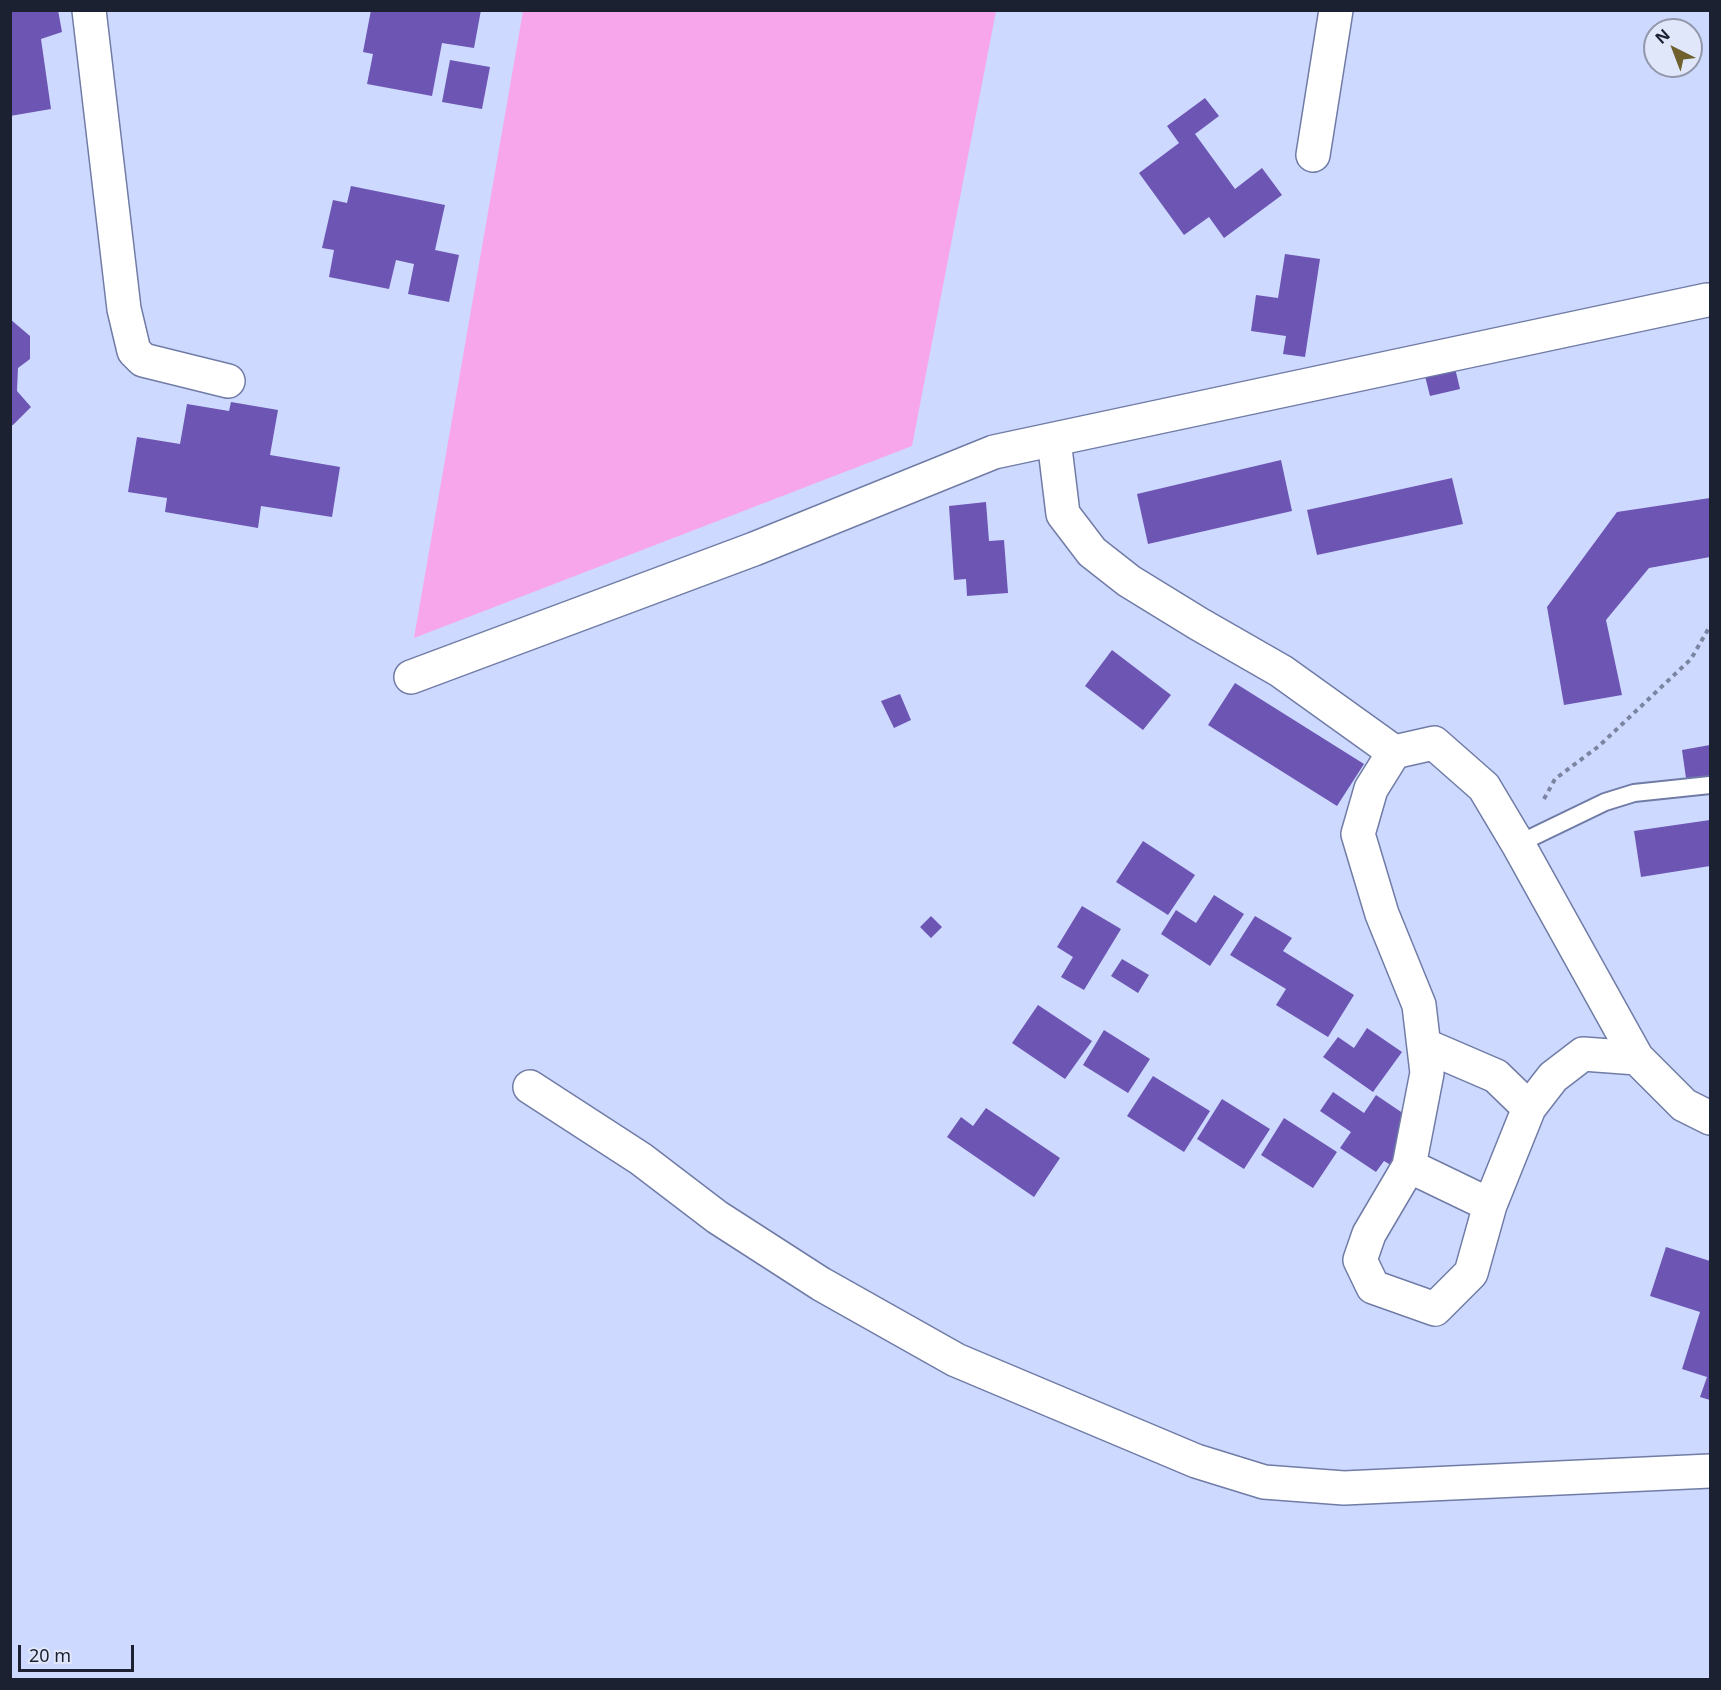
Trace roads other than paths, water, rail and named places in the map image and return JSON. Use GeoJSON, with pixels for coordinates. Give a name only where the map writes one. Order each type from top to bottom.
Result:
{"type":"FeatureCollection","features":[{"type":"Feature","properties":{"kind":"street"},"geometry":{"type":"LineString","coordinates":[[89,10],[124,309],[134,351],[143,360],[228,381]]}},
{"type":"Feature","properties":{"kind":"street"},"geometry":{"type":"LineString","coordinates":[[1313,155],[1336,10]]}},
{"type":"Feature","properties":{"kind":"street"},"geometry":{"type":"LineString","coordinates":[[411,677],[754,549],[994,452],[1707,300]]}},
{"type":"Feature","properties":{"kind":"street"},"geometry":{"type":"LineString","coordinates":[[1053,440],[1062,514],[1092,552],[1129,581],[1281,671],[1394,752]]}},
{"type":"Feature","properties":{"kind":"street"},"geometry":{"type":"LineString","coordinates":[[1637,1058],[1583,1054],[1552,1077],[1529,1108],[1490,1205],[1471,1273],[1435,1309],[1373,1287],[1360,1260],[1369,1234],[1409,1166],[1427,1073],[1419,1005],[1382,914],[1358,834],[1371,789],[1394,752],[1434,743],[1485,788],[1637,1058],[1684,1105],[1710,1118]]}},
{"type":"Feature","properties":{"kind":"street"},"geometry":{"type":"LineString","coordinates":[[1424,1045],[1496,1076],[1529,1108]]}},
{"type":"Feature","properties":{"kind":"street"},"geometry":{"type":"LineString","coordinates":[[530,1087],[641,1159],[717,1217],[820,1284],[956,1360],[1196,1461],[1264,1482],[1344,1488],[1710,1471]]}},
{"type":"Feature","properties":{"kind":"street"},"geometry":{"type":"LineString","coordinates":[[1409,1166],[1490,1205]]}},
{"type":"Feature","properties":{"kind":"lane"},"geometry":{"type":"LineString","coordinates":[[1518,844],[1577,814],[1617,798],[1634,793],[1710,785]]}}]}
